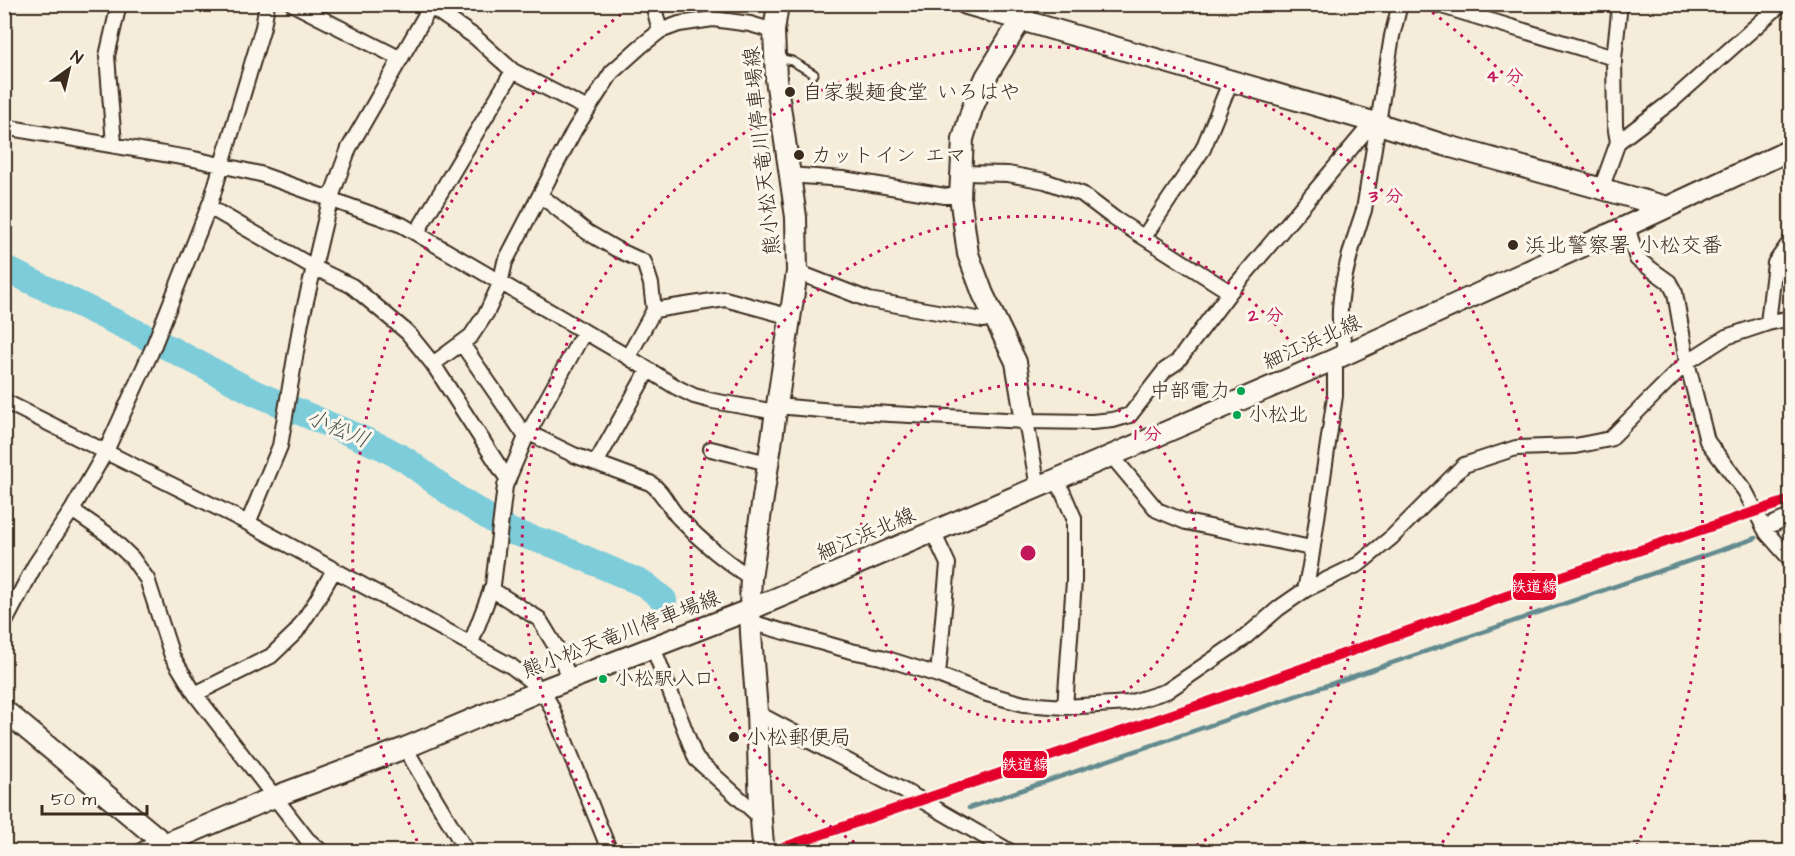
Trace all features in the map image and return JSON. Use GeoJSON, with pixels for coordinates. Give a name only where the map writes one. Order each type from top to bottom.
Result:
{"type":"FeatureCollection","features":[{"type":"Feature","properties":{"kind":"main road","name":"熊小松天竜川停車場線"},"geometry":{"type":"LineString","coordinates":[[145,852],[170,848],[274,797],[405,748],[570,679],[653,647],[749,616],[751,578],[797,272],[796,217],[776,79],[774,31],[778,4]]}},
{"type":"Feature","properties":{"kind":"main road"},"geometry":{"type":"LineString","coordinates":[[966,4],[1231,80],[1444,145],[1667,207]]}},
{"type":"Feature","properties":{"kind":"main road"},"geometry":{"type":"LineString","coordinates":[[1020,21],[986,77],[972,109],[963,139],[960,196],[968,254],[983,294],[1016,362],[1026,421]]}},
{"type":"Feature","properties":{"kind":"main road","name":"細江浜北線"},"geometry":{"type":"LineString","coordinates":[[749,616],[933,532],[1340,356],[1791,150]]}},
{"type":"Feature","properties":{"kind":"main road"},"geometry":{"type":"LineString","coordinates":[[749,616],[757,713],[760,817],[764,852]]}},
{"type":"Feature","properties":{"kind":"main road"},"geometry":{"type":"LineString","coordinates":[[4,710],[170,848]]}},
{"type":"Feature","properties":{"kind":"street"},"geometry":{"type":"LineString","coordinates":[[114,144],[107,56],[119,4]]}},
{"type":"Feature","properties":{"kind":"street"},"geometry":{"type":"LineString","coordinates":[[4,624],[36,565],[106,452],[152,350],[209,207],[263,27],[267,4]]}},
{"type":"Feature","properties":{"kind":"street"},"geometry":{"type":"LineString","coordinates":[[293,4],[401,59]]}},
{"type":"Feature","properties":{"kind":"street"},"geometry":{"type":"LineString","coordinates":[[653,4],[660,31]]}},
{"type":"Feature","properties":{"kind":"street"},"geometry":{"type":"LineString","coordinates":[[1020,21],[1031,4]]}},
{"type":"Feature","properties":{"kind":"street"},"geometry":{"type":"LineString","coordinates":[[1305,590],[1335,396],[1335,368],[1340,356],[1340,301],[1364,210],[1376,123],[1400,4]]}},
{"type":"Feature","properties":{"kind":"street"},"geometry":{"type":"LineString","coordinates":[[1435,4],[1614,58]]}},
{"type":"Feature","properties":{"kind":"street"},"geometry":{"type":"LineString","coordinates":[[1601,189],[1618,142],[1615,125],[1614,58],[1620,4]]}},
{"type":"Feature","properties":{"kind":"street"},"geometry":{"type":"LineString","coordinates":[[1618,142],[1673,100],[1781,4]]}},
{"type":"Feature","properties":{"kind":"street"},"geometry":{"type":"LineString","coordinates":[[248,523],[280,446],[301,322],[330,200],[349,147],[431,6],[475,37],[513,71],[588,109]]}},
{"type":"Feature","properties":{"kind":"street"},"geometry":{"type":"LineString","coordinates":[[433,364],[471,336],[487,312],[500,284],[505,262],[588,109],[612,72],[660,31],[679,24],[713,19],[750,24],[774,31]]}},
{"type":"Feature","properties":{"kind":"street"},"geometry":{"type":"LineString","coordinates":[[417,232],[513,71]]}},
{"type":"Feature","properties":{"kind":"street"},"geometry":{"type":"LineString","coordinates":[[1144,237],[1203,149],[1231,80]]}},
{"type":"Feature","properties":{"kind":"street"},"geometry":{"type":"LineString","coordinates":[[4,127],[114,144],[260,174],[402,225],[694,396],[777,409],[1092,422],[1113,420],[1130,415],[1165,370],[1177,362],[1230,292],[1376,123]]}},
{"type":"Feature","properties":{"kind":"street"},"geometry":{"type":"LineString","coordinates":[[962,173],[1008,174],[1071,189],[1230,292]]}},
{"type":"Feature","properties":{"kind":"street"},"geometry":{"type":"LineString","coordinates":[[789,175],[843,179],[960,196]]}},
{"type":"Feature","properties":{"kind":"street"},"geometry":{"type":"LineString","coordinates":[[540,195],[587,231],[616,249],[644,262],[651,284],[654,310],[628,357]]}},
{"type":"Feature","properties":{"kind":"street"},"geometry":{"type":"LineString","coordinates":[[209,207],[315,268],[352,286],[408,333],[433,364],[508,480]]}},
{"type":"Feature","properties":{"kind":"street"},"geometry":{"type":"LineString","coordinates":[[1628,226],[1637,259],[1669,282],[1675,293],[1687,362],[1707,441],[1745,491],[1764,528],[1791,559]]}},
{"type":"Feature","properties":{"kind":"street"},"geometry":{"type":"LineString","coordinates":[[1768,323],[1775,263],[1791,242]]}},
{"type":"Feature","properties":{"kind":"street"},"geometry":{"type":"LineString","coordinates":[[797,272],[869,300],[983,320],[995,317]]}},
{"type":"Feature","properties":{"kind":"street"},"geometry":{"type":"LineString","coordinates":[[654,310],[725,299],[791,317]]}},
{"type":"Feature","properties":{"kind":"street"},"geometry":{"type":"LineString","coordinates":[[749,616],[851,651],[881,657],[987,694],[1024,704],[1065,707],[1129,703],[1167,691],[1243,639],[1279,608],[1305,590],[1359,564],[1392,537],[1464,465],[1516,448],[1575,446],[1610,439],[1687,362],[1726,337],[1791,318]]}},
{"type":"Feature","properties":{"kind":"street"},"geometry":{"type":"LineString","coordinates":[[471,643],[492,589],[505,486],[528,435],[584,332]]}},
{"type":"Feature","properties":{"kind":"street"},"geometry":{"type":"LineString","coordinates":[[462,344],[528,435],[660,489],[668,505],[699,538],[729,565],[751,578]]}},
{"type":"Feature","properties":{"kind":"street"},"geometry":{"type":"LineString","coordinates":[[596,463],[648,370]]}},
{"type":"Feature","properties":{"kind":"street"},"geometry":{"type":"LineString","coordinates":[[4,401],[248,523],[511,666],[542,690],[557,718],[610,852]]}},
{"type":"Feature","properties":{"kind":"street"},"geometry":{"type":"LineString","coordinates":[[1026,421],[1038,487]]}},
{"type":"Feature","properties":{"kind":"street"},"geometry":{"type":"LineString","coordinates":[[711,449],[768,463]]}},
{"type":"Feature","properties":{"kind":"street"},"geometry":{"type":"LineString","coordinates":[[1111,455],[1157,510],[1186,522],[1311,548]]}},
{"type":"Feature","properties":{"kind":"street"},"geometry":{"type":"LineString","coordinates":[[1057,479],[1074,518],[1074,581],[1065,707]]}},
{"type":"Feature","properties":{"kind":"street"},"geometry":{"type":"LineString","coordinates":[[72,510],[107,534],[132,558],[147,579],[172,656],[195,694],[307,839],[322,852]]}},
{"type":"Feature","properties":{"kind":"street"},"geometry":{"type":"LineString","coordinates":[[1764,528],[1791,518]]}},
{"type":"Feature","properties":{"kind":"street"},"geometry":{"type":"LineString","coordinates":[[933,532],[948,564],[938,675]]}},
{"type":"Feature","properties":{"kind":"street"},"geometry":{"type":"LineString","coordinates":[[195,694],[271,656],[296,632],[334,570]]}},
{"type":"Feature","properties":{"kind":"street"},"geometry":{"type":"LineString","coordinates":[[492,589],[539,619],[556,647],[570,679]]}},
{"type":"Feature","properties":{"kind":"street"},"geometry":{"type":"LineString","coordinates":[[653,647],[696,759],[760,817]]}},
{"type":"Feature","properties":{"kind":"street"},"geometry":{"type":"LineString","coordinates":[[757,713],[921,800],[1011,852]]}},
{"type":"Feature","properties":{"kind":"street"},"geometry":{"type":"LineString","coordinates":[[405,748],[467,852]]}},
{"type":"Feature","properties":{"kind":"street"},"geometry":{"type":"LineString","coordinates":[[620,852],[629,850],[633,852]]}},
{"type":"Feature","properties":{"kind":"lane"},"geometry":{"type":"LineString","coordinates":[[776,57],[792,61],[814,74]]}},
{"type":"Feature","properties":{"kind":"waterway","name":"小松川"},"geometry":{"type":"LineString","coordinates":[[4,268],[169,348],[255,393],[384,448],[406,460],[457,498],[512,532],[554,545],[646,585],[664,600]]}},
{"type":"Feature","properties":{"kind":"waterway"},"geometry":{"type":"LineString","coordinates":[[969,808],[1756,538]]}},
{"type":"Feature","properties":{"kind":"transit line","name":"鉄道線"},"geometry":{"type":"LineString","coordinates":[[770,852],[1205,703],[1563,576],[1790,500]]}},
{"type":"Feature","properties":{"kind":"place","name":"自家製麺食堂 いろはや"},"geometry":{"type":"Point","coordinates":[790,92]}},
{"type":"Feature","properties":{"kind":"place","name":"カットイン エマ"},"geometry":{"type":"Point","coordinates":[799,155]}},
{"type":"Feature","properties":{"kind":"place","name":"浜北警察署 小松交番"},"geometry":{"type":"Point","coordinates":[1513,245]}},
{"type":"Feature","properties":{"kind":"place","name":"中部電力"},"geometry":{"type":"Point","coordinates":[1241,391]}},
{"type":"Feature","properties":{"kind":"place","name":"小松北"},"geometry":{"type":"Point","coordinates":[1237,415]}},
{"type":"Feature","properties":{"kind":"place","name":"小松駅入口"},"geometry":{"type":"Point","coordinates":[603,679]}},
{"type":"Feature","properties":{"kind":"place","name":"小松郵便局"},"geometry":{"type":"Point","coordinates":[734,737]}}]}
